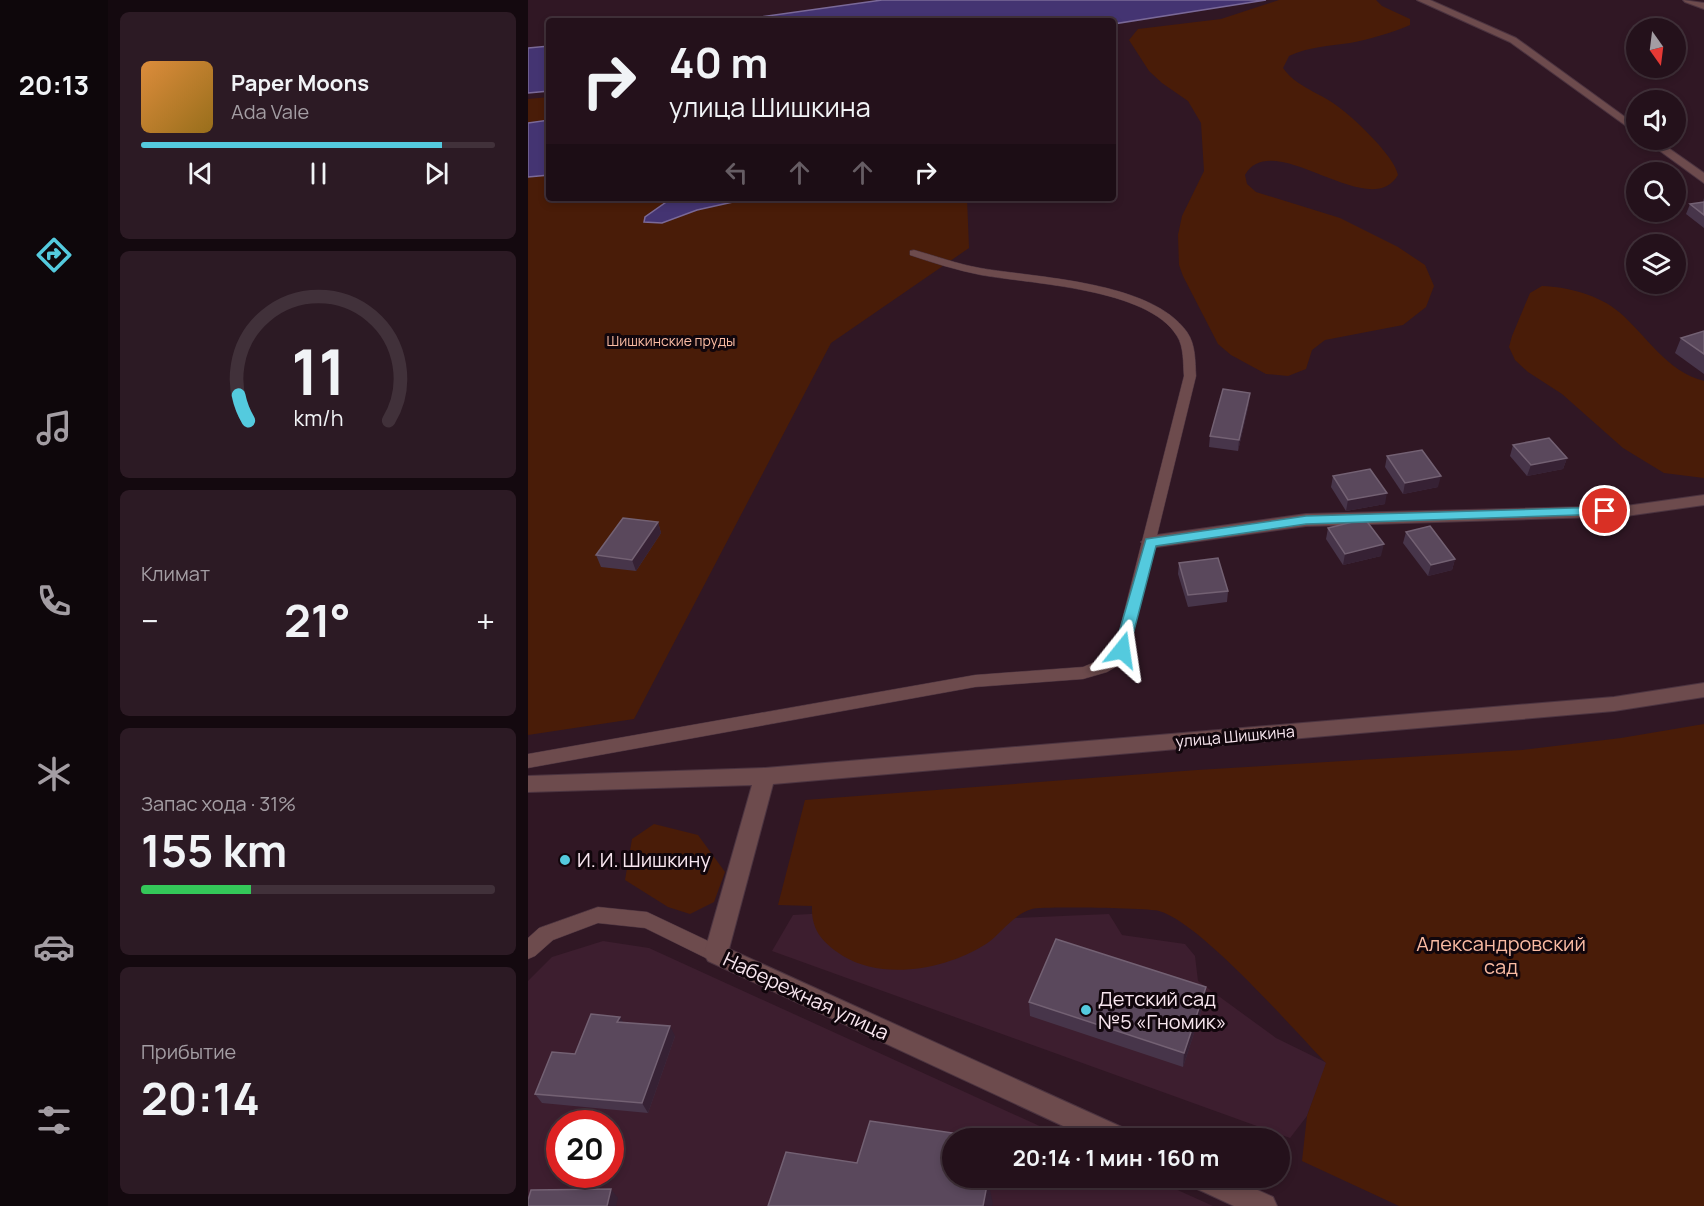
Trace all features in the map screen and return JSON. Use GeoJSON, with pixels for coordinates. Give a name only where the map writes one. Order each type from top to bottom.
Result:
{"type":"FeatureCollection","features":[{"type":"Feature","properties":{"kind":"street"},"geometry":{"type":"LineString","coordinates":[[1422,0],[1513,40],[1626,123]]}},
{"type":"Feature","properties":{"kind":"street"},"geometry":{"type":"LineString","coordinates":[[1688,0],[1704,6]]}},
{"type":"Feature","properties":{"kind":"street"},"geometry":{"type":"LineString","coordinates":[[1664,150],[1704,179]]}},
{"type":"Feature","properties":{"kind":"street"},"geometry":{"type":"LineString","coordinates":[[1150,542],[1306,520],[1626,511],[1704,500]]}},
{"type":"Feature","properties":{"kind":"street","name":"улица Шишкина"},"geometry":{"type":"LineString","coordinates":[[765,776],[1614,704],[1704,690]]}},
{"type":"Feature","properties":{"kind":"street"},"geometry":{"type":"LineString","coordinates":[[528,784],[765,776]]}},
{"type":"Feature","properties":{"kind":"street","name":"Набережная улица"},"geometry":{"type":"LineString","coordinates":[[765,776],[716,954],[1095,1128]]}},
{"type":"Feature","properties":{"kind":"street"},"geometry":{"type":"LineString","coordinates":[[1224,1188],[1264,1206]]}},
{"type":"Feature","properties":{"kind":"lane"},"geometry":{"type":"LineString","coordinates":[[528,761],[975,681],[1083,673],[1101,668],[1113,661],[1122,650],[1190,376],[1188,348],[1181,331],[1155,308],[1101,291],[958,267],[914,253]]}},
{"type":"Feature","properties":{"kind":"lane"},"geometry":{"type":"LineString","coordinates":[[528,950],[546,933],[598,915],[647,920],[716,954]]}},
{"type":"Feature","properties":{"kind":"shaded area"},"geometry":{"type":"Polygon","coordinates":[[[882,0],[1266,0],[1116,24],[1116,18],[753,18],[882,0]]]}},
{"type":"Feature","properties":{"kind":"shaded area"},"geometry":{"type":"Polygon","coordinates":[[[546,46],[546,91],[528,93],[528,48],[546,46]]]}},
{"type":"Feature","properties":{"kind":"shaded area"},"geometry":{"type":"Polygon","coordinates":[[[546,120],[546,175],[528,177],[528,123],[546,120]]]}},
{"type":"Feature","properties":{"kind":"shaded area"},"geometry":{"type":"Polygon","coordinates":[[[668,201],[738,201],[697,210],[662,223],[644,222],[645,217],[668,201]]]}},
{"type":"Feature","properties":{"kind":"shaded area","name":"Детский сад №5 «Гномик»"},"geometry":{"type":"Polygon","coordinates":[[[862,911],[1014,918],[1109,914],[1122,935],[1185,944],[1195,956],[1198,981],[1276,1038],[1327,1063],[1307,1116],[1290,1138],[1290,1128],[1262,1128],[772,951],[793,915],[862,911]]]}},
{"type":"Feature","properties":{"kind":"shaded area"},"geometry":{"type":"Polygon","coordinates":[[[603,941],[649,948],[1044,1128],[942,1128],[942,1188],[1173,1188],[1213,1206],[528,1206],[528,981],[552,957],[603,941]]]}},
{"type":"Feature","properties":{"kind":"green space"},"geometry":{"type":"Polygon","coordinates":[[[1279,0],[1376,0],[1382,6],[1410,19],[1410,25],[1380,36],[1296,53],[1289,56],[1283,68],[1306,88],[1333,103],[1360,125],[1389,157],[1398,175],[1384,187],[1366,189],[1344,184],[1298,166],[1277,161],[1258,163],[1245,175],[1247,184],[1256,192],[1340,218],[1398,247],[1425,265],[1434,286],[1426,307],[1403,325],[1325,340],[1312,350],[1306,369],[1288,376],[1266,374],[1231,355],[1218,344],[1183,276],[1179,265],[1178,235],[1182,216],[1204,171],[1201,123],[1188,101],[1149,71],[1129,40],[1138,29],[1221,19],[1279,0]]]}},
{"type":"Feature","properties":{"kind":"green space","name":"Шишкинские пруды"},"geometry":{"type":"Polygon","coordinates":[[[546,97],[546,201],[967,201],[969,248],[831,343],[634,719],[528,735],[528,99],[546,97]]]}},
{"type":"Feature","properties":{"kind":"green space"},"geometry":{"type":"Polygon","coordinates":[[[1542,286],[1583,293],[1611,306],[1668,361],[1691,376],[1704,381],[1704,478],[1664,473],[1623,448],[1562,394],[1528,372],[1515,360],[1509,347],[1512,336],[1530,293],[1542,286]]]}},
{"type":"Feature","properties":{"kind":"green space","name":"Александровский сад"},"geometry":{"type":"Polygon","coordinates":[[[1704,724],[1704,1206],[1399,1206],[1302,1161],[1307,1116],[1326,1063],[1246,978],[1221,955],[1177,919],[1159,911],[1096,908],[1032,909],[1019,915],[992,940],[970,953],[934,965],[896,970],[859,964],[836,951],[824,941],[816,929],[812,906],[778,905],[805,800],[1197,770],[1522,750],[1621,738],[1704,724]]]}},
{"type":"Feature","properties":{"kind":"green space"},"geometry":{"type":"Polygon","coordinates":[[[654,824],[698,835],[725,872],[714,902],[690,914],[668,907],[625,880],[632,839],[654,824]]]}},
{"type":"Feature","properties":{"kind":"building"},"geometry":{"type":"Polygon","coordinates":[[[1704,202],[1704,215],[1690,204],[1704,202]]]}},
{"type":"Feature","properties":{"kind":"building"},"geometry":{"type":"Polygon","coordinates":[[[1704,331],[1704,354],[1681,338],[1704,331]]]}},
{"type":"Feature","properties":{"kind":"building"},"geometry":{"type":"Polygon","coordinates":[[[1223,389],[1250,393],[1239,440],[1210,436],[1223,389]]]}},
{"type":"Feature","properties":{"kind":"building"},"geometry":{"type":"Polygon","coordinates":[[[1549,438],[1567,458],[1531,465],[1513,445],[1549,438]]]}},
{"type":"Feature","properties":{"kind":"building"},"geometry":{"type":"Polygon","coordinates":[[[1422,450],[1441,476],[1405,483],[1387,456],[1422,450]]]}},
{"type":"Feature","properties":{"kind":"building"},"geometry":{"type":"Polygon","coordinates":[[[1370,469],[1387,493],[1348,500],[1333,476],[1370,469]]]}},
{"type":"Feature","properties":{"kind":"building"},"geometry":{"type":"Polygon","coordinates":[[[623,518],[658,522],[632,560],[596,555],[623,518]]]}},
{"type":"Feature","properties":{"kind":"building"},"geometry":{"type":"Polygon","coordinates":[[[1365,519],[1384,544],[1345,554],[1328,528],[1365,519]]]}},
{"type":"Feature","properties":{"kind":"building"},"geometry":{"type":"Polygon","coordinates":[[[1430,526],[1455,559],[1431,565],[1406,532],[1430,526]]]}},
{"type":"Feature","properties":{"kind":"building"},"geometry":{"type":"Polygon","coordinates":[[[1218,558],[1228,591],[1188,595],[1179,563],[1218,558]]]}},
{"type":"Feature","properties":{"kind":"building"},"geometry":{"type":"Polygon","coordinates":[[[1056,939],[1206,987],[1184,1053],[1029,1002],[1056,939]]]}},
{"type":"Feature","properties":{"kind":"building"},"geometry":{"type":"Polygon","coordinates":[[[591,1014],[620,1017],[617,1022],[670,1026],[642,1103],[535,1094],[552,1052],[575,1054],[591,1014]]]}},
{"type":"Feature","properties":{"kind":"building"},"geometry":{"type":"Polygon","coordinates":[[[870,1121],[942,1131],[942,1188],[986,1188],[983,1206],[768,1206],[786,1152],[857,1163],[870,1121]]]}},
{"type":"Feature","properties":{"kind":"building"},"geometry":{"type":"Polygon","coordinates":[[[611,1189],[607,1206],[528,1206],[531,1190],[611,1189]]]}},
{"type":"Feature","properties":{"kind":"place","name":"И. И. Шишкину"},"geometry":{"type":"Point","coordinates":[565,860]}},
{"type":"Feature","properties":{"kind":"place","name":"Детский сад №5 «Гномик»"},"geometry":{"type":"Point","coordinates":[1086,1010]}},
{"type":"Feature","properties":{"kind":"route"},"geometry":{"type":"LineString","coordinates":[[1122,650],[1150,542],[1306,520],[1605,511]]}}]}
